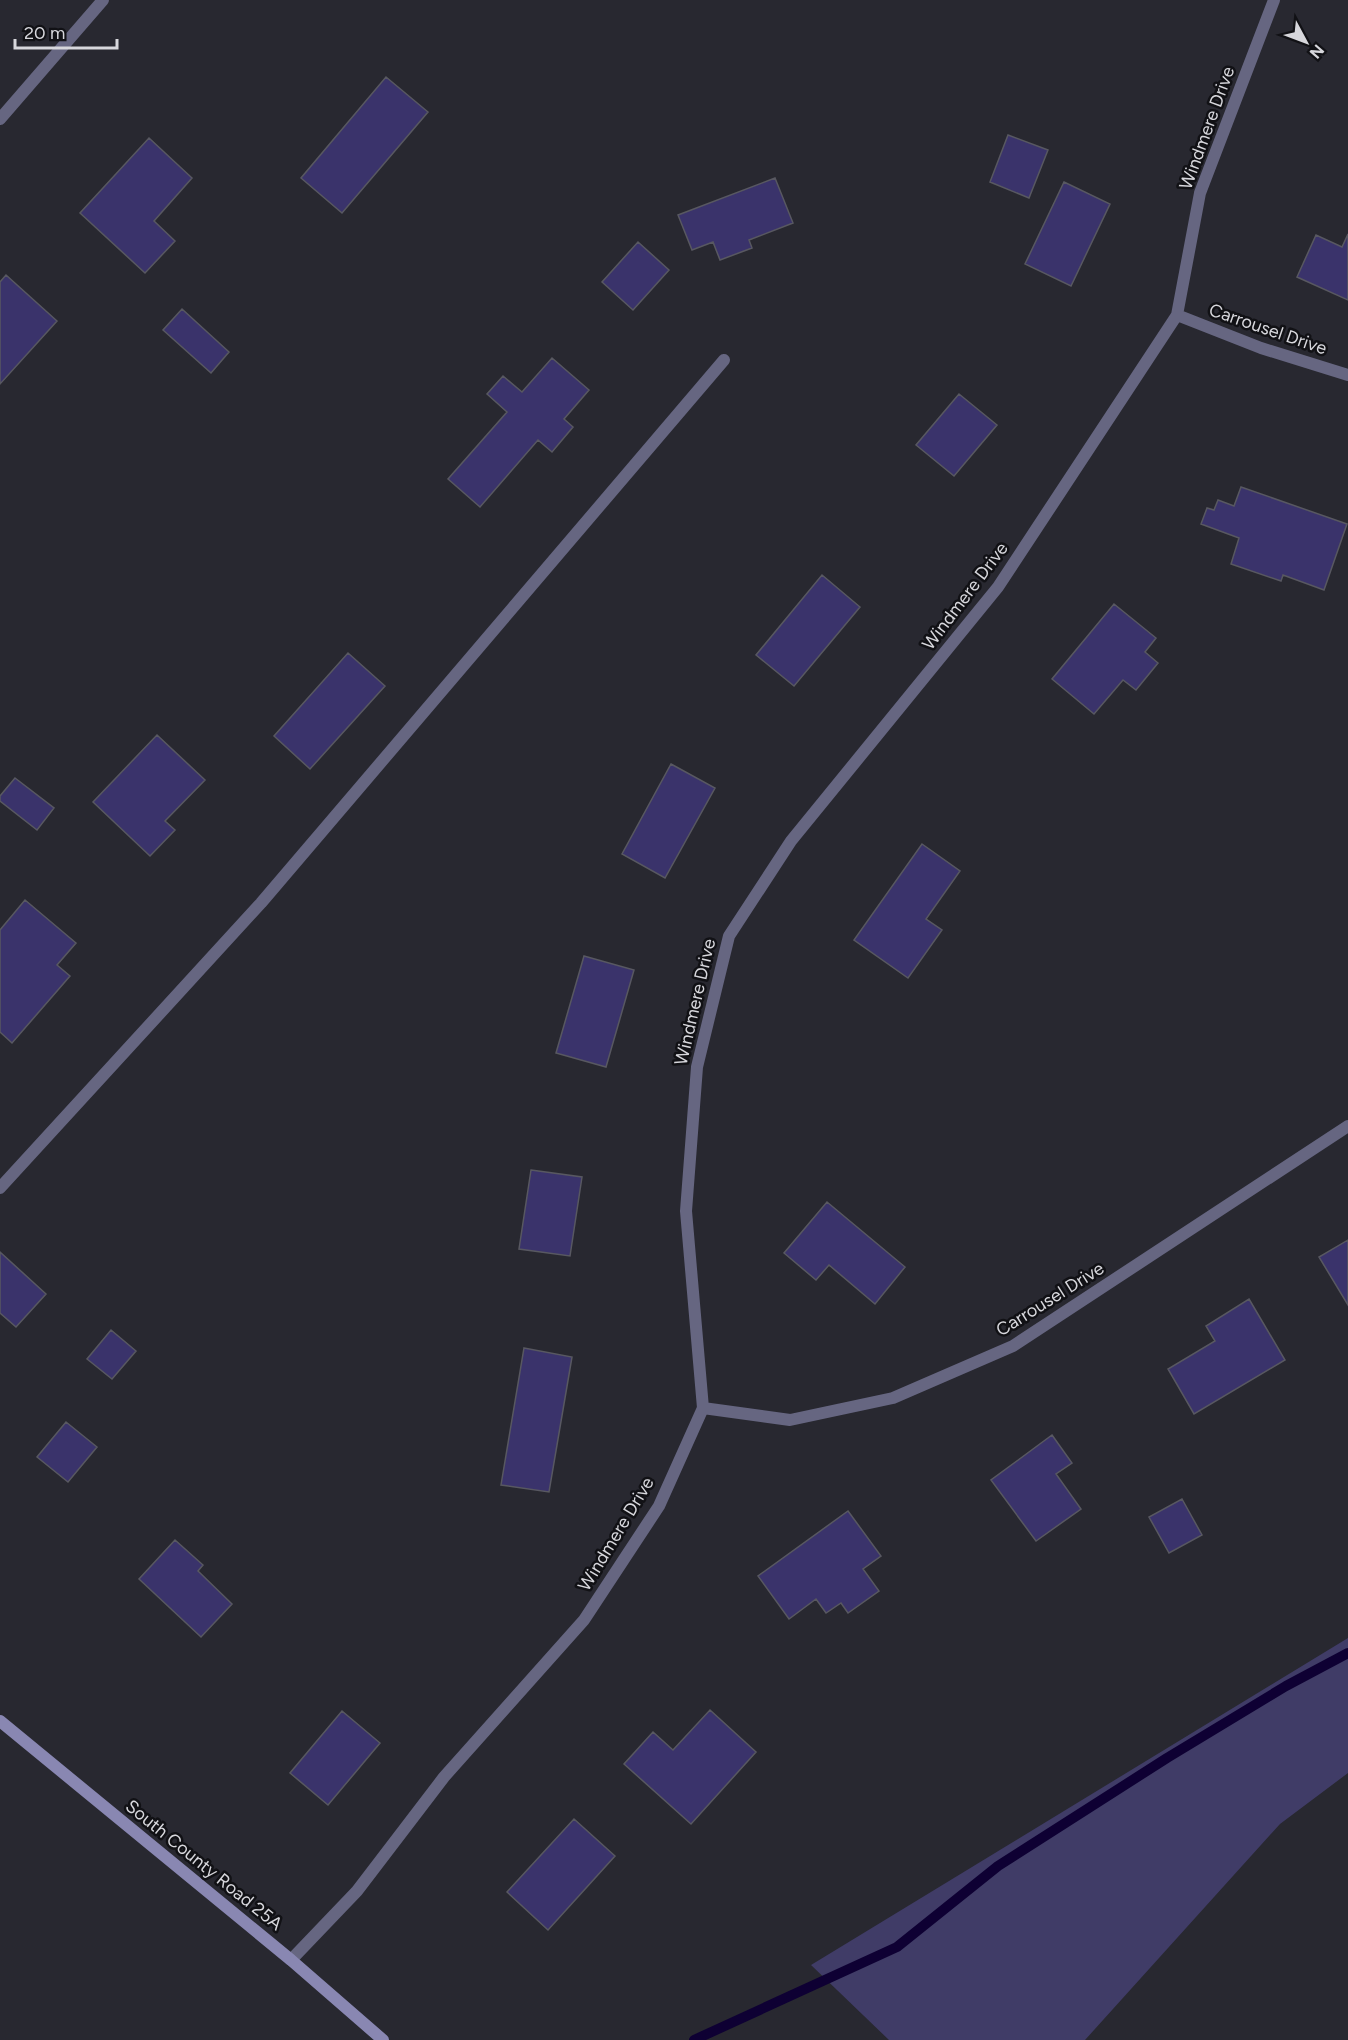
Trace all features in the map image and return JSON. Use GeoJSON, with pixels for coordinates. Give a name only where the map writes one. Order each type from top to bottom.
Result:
{"type":"FeatureCollection","features":[{"type":"Feature","properties":{"kind":"main road","name":"South County Road 25A"},"geometry":{"type":"LineString","coordinates":[[0,1720],[291,1960],[383,2040]]}},
{"type":"Feature","properties":{"kind":"street"},"geometry":{"type":"LineString","coordinates":[[0,119],[103,0]]}},
{"type":"Feature","properties":{"kind":"street","name":"Windmere Drive"},"geometry":{"type":"LineString","coordinates":[[291,1960],[357,1891],[444,1778],[584,1620],[659,1506],[703,1408],[686,1211],[697,1067],[729,936],[791,841],[998,587],[1177,315],[1200,193],[1274,0]]}},
{"type":"Feature","properties":{"kind":"street","name":"Carrousel Drive"},"geometry":{"type":"LineString","coordinates":[[1177,315],[1261,348],[1348,375]]}},
{"type":"Feature","properties":{"kind":"street"},"geometry":{"type":"LineString","coordinates":[[0,1188],[261,903],[724,360]]}},
{"type":"Feature","properties":{"kind":"street","name":"Carrousel Drive"},"geometry":{"type":"LineString","coordinates":[[703,1408],[790,1420],[893,1398],[915,1389],[1013,1346],[1348,1126]]}},
{"type":"Feature","properties":{"kind":"shaded area"},"geometry":{"type":"Polygon","coordinates":[[[1348,1638],[1348,1773],[1280,1824],[1085,2040],[889,2040],[811,1965],[1348,1638]]]}},
{"type":"Feature","properties":{"kind":"building"},"geometry":{"type":"Polygon","coordinates":[[[386,77],[428,112],[342,213],[301,178],[386,77]]]}},
{"type":"Feature","properties":{"kind":"building"},"geometry":{"type":"Polygon","coordinates":[[[1008,135],[1048,150],[1029,198],[990,182],[1008,135]]]}},
{"type":"Feature","properties":{"kind":"building"},"geometry":{"type":"Polygon","coordinates":[[[149,138],[192,178],[154,221],[175,241],[145,273],[80,213],[149,138]]]}},
{"type":"Feature","properties":{"kind":"building"},"geometry":{"type":"Polygon","coordinates":[[[775,178],[793,223],[749,240],[752,248],[720,260],[713,242],[692,250],[678,215],[775,178]]]}},
{"type":"Feature","properties":{"kind":"building"},"geometry":{"type":"Polygon","coordinates":[[[1064,182],[1110,204],[1071,286],[1025,264],[1064,182]]]}},
{"type":"Feature","properties":{"kind":"building"},"geometry":{"type":"Polygon","coordinates":[[[1348,234],[1348,300],[1297,277],[1316,235],[1342,247],[1348,234]]]}},
{"type":"Feature","properties":{"kind":"building"},"geometry":{"type":"Polygon","coordinates":[[[638,242],[669,270],[633,310],[602,282],[638,242]]]}},
{"type":"Feature","properties":{"kind":"building"},"geometry":{"type":"Polygon","coordinates":[[[6,275],[57,321],[0,384],[0,282],[6,275]]]}},
{"type":"Feature","properties":{"kind":"building"},"geometry":{"type":"Polygon","coordinates":[[[182,309],[229,352],[211,373],[163,330],[182,309]]]}},
{"type":"Feature","properties":{"kind":"building"},"geometry":{"type":"Polygon","coordinates":[[[552,358],[589,390],[564,419],[573,427],[552,452],[538,440],[480,507],[448,479],[507,412],[487,394],[503,376],[522,392],[552,358]]]}},
{"type":"Feature","properties":{"kind":"building"},"geometry":{"type":"Polygon","coordinates":[[[959,394],[997,425],[954,476],[916,445],[959,394]]]}},
{"type":"Feature","properties":{"kind":"building"},"geometry":{"type":"Polygon","coordinates":[[[1241,487],[1347,524],[1324,590],[1283,575],[1281,581],[1231,564],[1239,538],[1201,524],[1207,508],[1214,510],[1218,500],[1234,506],[1241,487]]]}},
{"type":"Feature","properties":{"kind":"building"},"geometry":{"type":"Polygon","coordinates":[[[822,575],[860,607],[794,686],[756,655],[822,575]]]}},
{"type":"Feature","properties":{"kind":"building"},"geometry":{"type":"Polygon","coordinates":[[[1114,604],[1156,638],[1145,652],[1158,663],[1136,690],[1123,680],[1094,714],[1052,679],[1114,604]]]}},
{"type":"Feature","properties":{"kind":"building"},"geometry":{"type":"Polygon","coordinates":[[[348,653],[385,686],[310,769],[274,736],[348,653]]]}},
{"type":"Feature","properties":{"kind":"building"},"geometry":{"type":"Polygon","coordinates":[[[157,735],[205,780],[165,821],[175,830],[150,856],[93,802],[157,735]]]}},
{"type":"Feature","properties":{"kind":"building"},"geometry":{"type":"Polygon","coordinates":[[[671,764],[715,788],[665,878],[622,854],[671,764]]]}},
{"type":"Feature","properties":{"kind":"building"},"geometry":{"type":"Polygon","coordinates":[[[15,778],[54,808],[37,830],[0,801],[0,796],[15,778]]]}},
{"type":"Feature","properties":{"kind":"building"},"geometry":{"type":"Polygon","coordinates":[[[922,844],[960,871],[926,919],[942,930],[908,978],[854,940],[922,844]]]}},
{"type":"Feature","properties":{"kind":"building"},"geometry":{"type":"Polygon","coordinates":[[[25,900],[76,943],[57,965],[70,976],[12,1043],[0,1032],[0,930],[25,900]]]}},
{"type":"Feature","properties":{"kind":"building"},"geometry":{"type":"Polygon","coordinates":[[[584,956],[634,970],[606,1067],[556,1053],[584,956]]]}},
{"type":"Feature","properties":{"kind":"building"},"geometry":{"type":"Polygon","coordinates":[[[531,1170],[582,1177],[570,1256],[519,1249],[531,1170]]]}},
{"type":"Feature","properties":{"kind":"building"},"geometry":{"type":"Polygon","coordinates":[[[827,1202],[905,1267],[875,1304],[829,1265],[816,1280],[784,1253],[827,1202]]]}},
{"type":"Feature","properties":{"kind":"building"},"geometry":{"type":"Polygon","coordinates":[[[1348,1240],[1348,1305],[1319,1257],[1348,1240]]]}},
{"type":"Feature","properties":{"kind":"building"},"geometry":{"type":"Polygon","coordinates":[[[0,1252],[46,1294],[16,1327],[0,1313],[0,1252]]]}},
{"type":"Feature","properties":{"kind":"building"},"geometry":{"type":"Polygon","coordinates":[[[1249,1299],[1285,1360],[1194,1414],[1168,1369],[1215,1341],[1206,1326],[1249,1299]]]}},
{"type":"Feature","properties":{"kind":"building"},"geometry":{"type":"Polygon","coordinates":[[[111,1330],[136,1351],[112,1379],[87,1359],[111,1330]]]}},
{"type":"Feature","properties":{"kind":"building"},"geometry":{"type":"Polygon","coordinates":[[[524,1348],[572,1357],[549,1492],[501,1485],[524,1348]]]}},
{"type":"Feature","properties":{"kind":"building"},"geometry":{"type":"Polygon","coordinates":[[[66,1422],[97,1447],[68,1482],[37,1457],[66,1422]]]}},
{"type":"Feature","properties":{"kind":"building"},"geometry":{"type":"Polygon","coordinates":[[[1052,1435],[1072,1463],[1056,1474],[1081,1509],[1036,1541],[991,1480],[1052,1435]]]}},
{"type":"Feature","properties":{"kind":"building"},"geometry":{"type":"Polygon","coordinates":[[[1182,1499],[1202,1535],[1169,1553],[1149,1517],[1182,1499]]]}},
{"type":"Feature","properties":{"kind":"building"},"geometry":{"type":"Polygon","coordinates":[[[848,1511],[881,1556],[863,1569],[879,1591],[848,1613],[841,1603],[826,1613],[816,1599],[789,1619],[758,1576],[848,1511]]]}},
{"type":"Feature","properties":{"kind":"building"},"geometry":{"type":"Polygon","coordinates":[[[175,1540],[203,1565],[198,1571],[232,1604],[201,1637],[139,1579],[175,1540]]]}},
{"type":"Feature","properties":{"kind":"building"},"geometry":{"type":"Polygon","coordinates":[[[710,1710],[756,1752],[691,1824],[624,1764],[653,1732],[673,1750],[710,1710]]]}},
{"type":"Feature","properties":{"kind":"building"},"geometry":{"type":"Polygon","coordinates":[[[342,1711],[380,1743],[328,1805],[290,1773],[342,1711]]]}},
{"type":"Feature","properties":{"kind":"building"},"geometry":{"type":"Polygon","coordinates":[[[574,1819],[615,1856],[548,1930],[507,1892],[574,1819]]]}},
{"type":"Feature","properties":{"kind":"waterway"},"geometry":{"type":"LineString","coordinates":[[694,2040],[897,1947],[998,1866],[1167,1758],[1286,1686],[1348,1653]]}}]}
